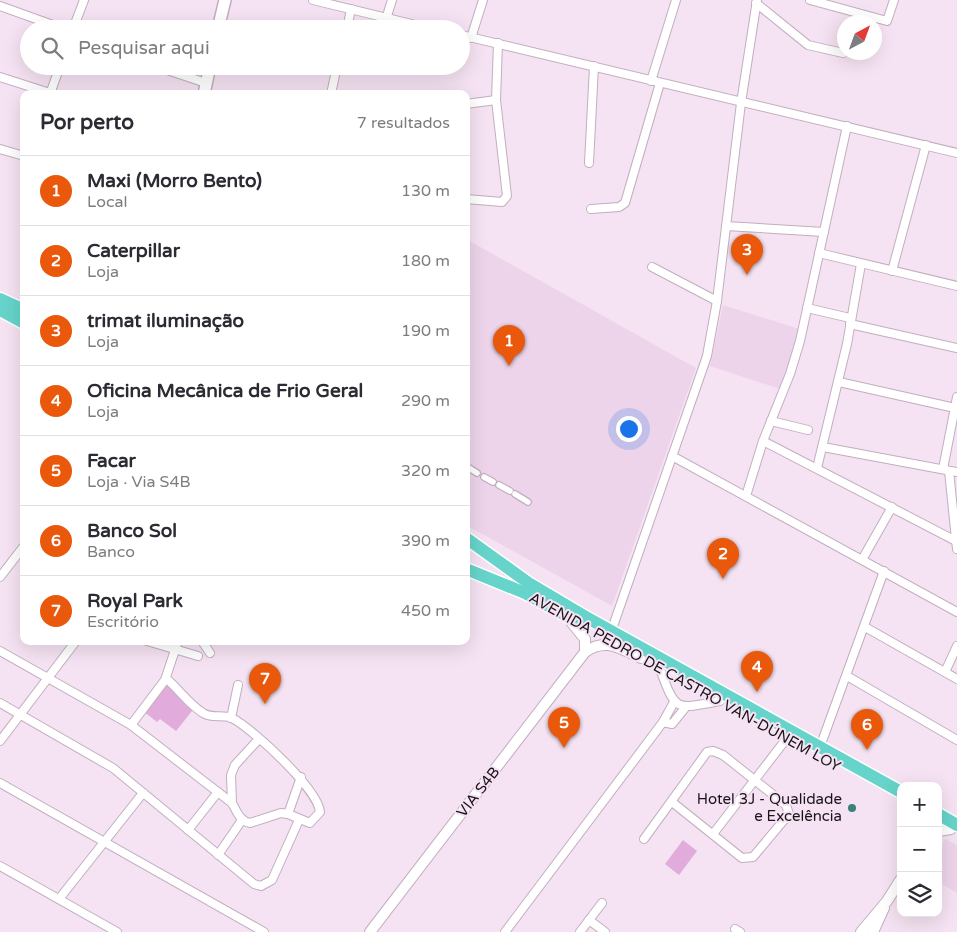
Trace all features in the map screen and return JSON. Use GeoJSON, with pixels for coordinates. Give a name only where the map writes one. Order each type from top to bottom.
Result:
{"type":"FeatureCollection","features":[{"type":"Feature","properties":{"kind":"highway"},"geometry":{"type":"LineString","coordinates":[[0,298],[20,308]]}},
{"type":"Feature","properties":{"kind":"highway"},"geometry":{"type":"LineString","coordinates":[[0,310],[20,321]]}},
{"type":"Feature","properties":{"kind":"highway","name":"AVENIDA PEDRO DE CASTRO VAN-DÚNEM LOY"},"geometry":{"type":"LineString","coordinates":[[470,541],[530,584],[611,632],[897,790]]}},
{"type":"Feature","properties":{"kind":"highway","name":"AVENIDA PEDRO DE CASTRO VAN-DÚNEM LOY"},"geometry":{"type":"LineString","coordinates":[[470,571],[525,593],[897,799]]}},
{"type":"Feature","properties":{"kind":"highway"},"geometry":{"type":"LineString","coordinates":[[942,819],[951,829]]}},
{"type":"Feature","properties":{"kind":"main road"},"geometry":{"type":"LineString","coordinates":[[220,20],[225,0]]}},
{"type":"Feature","properties":{"kind":"main road"},"geometry":{"type":"LineString","coordinates":[[205,89],[208,75]]}},
{"type":"Feature","properties":{"kind":"street"},"geometry":{"type":"LineString","coordinates":[[76,20],[84,0]]}},
{"type":"Feature","properties":{"kind":"street"},"geometry":{"type":"LineString","coordinates":[[312,0],[394,20]]}},
{"type":"Feature","properties":{"kind":"street"},"geometry":{"type":"LineString","coordinates":[[386,18],[392,0]]}},
{"type":"Feature","properties":{"kind":"street"},"geometry":{"type":"LineString","coordinates":[[483,0],[471,38],[957,153]]}},
{"type":"Feature","properties":{"kind":"street"},"geometry":{"type":"LineString","coordinates":[[651,80],[676,0]]}},
{"type":"Feature","properties":{"kind":"street"},"geometry":{"type":"LineString","coordinates":[[810,0],[887,21],[894,0]]}},
{"type":"Feature","properties":{"kind":"street"},"geometry":{"type":"LineString","coordinates":[[757,1],[808,45],[837,52]]}},
{"type":"Feature","properties":{"kind":"street"},"geometry":{"type":"LineString","coordinates":[[611,632],[707,356],[718,301],[741,103],[757,1]]}},
{"type":"Feature","properties":{"kind":"street"},"geometry":{"type":"LineString","coordinates":[[0,6],[39,20]]}},
{"type":"Feature","properties":{"kind":"street"},"geometry":{"type":"LineString","coordinates":[[349,20],[351,9]]}},
{"type":"Feature","properties":{"kind":"street"},"geometry":{"type":"LineString","coordinates":[[470,199],[502,202],[507,196],[496,100],[498,43]]}},
{"type":"Feature","properties":{"kind":"street"},"geometry":{"type":"LineString","coordinates":[[589,163],[594,66]]}},
{"type":"Feature","properties":{"kind":"street"},"geometry":{"type":"LineString","coordinates":[[52,90],[57,75]]}},
{"type":"Feature","properties":{"kind":"street"},"geometry":{"type":"LineString","coordinates":[[175,75],[205,89]]}},
{"type":"Feature","properties":{"kind":"street"},"geometry":{"type":"LineString","coordinates":[[332,90],[335,75]]}},
{"type":"Feature","properties":{"kind":"street"},"geometry":{"type":"LineString","coordinates":[[0,77],[41,90]]}},
{"type":"Feature","properties":{"kind":"street"},"geometry":{"type":"LineString","coordinates":[[591,209],[621,207],[625,203],[660,83]]}},
{"type":"Feature","properties":{"kind":"street"},"geometry":{"type":"LineString","coordinates":[[470,103],[496,100]]}},
{"type":"Feature","properties":{"kind":"street"},"geometry":{"type":"LineString","coordinates":[[746,496],[763,440],[792,366],[807,308],[847,126]]}},
{"type":"Feature","properties":{"kind":"street"},"geometry":{"type":"LineString","coordinates":[[892,271],[926,146]]}},
{"type":"Feature","properties":{"kind":"street"},"geometry":{"type":"LineString","coordinates":[[0,149],[20,155]]}},
{"type":"Feature","properties":{"kind":"street"},"geometry":{"type":"LineString","coordinates":[[726,226],[824,232]]}},
{"type":"Feature","properties":{"kind":"street"},"geometry":{"type":"LineString","coordinates":[[819,253],[957,286]]}},
{"type":"Feature","properties":{"kind":"street"},"geometry":{"type":"LineString","coordinates":[[816,468],[839,382],[861,264]]}},
{"type":"Feature","properties":{"kind":"street"},"geometry":{"type":"LineString","coordinates":[[652,267],[718,301]]}},
{"type":"Feature","properties":{"kind":"street"},"geometry":{"type":"LineString","coordinates":[[807,308],[957,348]]}},
{"type":"Feature","properties":{"kind":"street"},"geometry":{"type":"LineString","coordinates":[[839,382],[955,408]]}},
{"type":"Feature","properties":{"kind":"street"},"geometry":{"type":"LineString","coordinates":[[956,545],[950,471],[957,396]]}},
{"type":"Feature","properties":{"kind":"street"},"geometry":{"type":"LineString","coordinates":[[771,421],[808,430]]}},
{"type":"Feature","properties":{"kind":"street"},"geometry":{"type":"LineString","coordinates":[[763,440],[892,507],[956,545]]}},
{"type":"Feature","properties":{"kind":"street"},"geometry":{"type":"LineString","coordinates":[[823,446],[950,471]]}},
{"type":"Feature","properties":{"kind":"street"},"geometry":{"type":"LineString","coordinates":[[672,456],[863,558],[957,612]]}},
{"type":"Feature","properties":{"kind":"street"},"geometry":{"type":"LineString","coordinates":[[470,469],[477,473]]}},
{"type":"Feature","properties":{"kind":"street"},"geometry":{"type":"LineString","coordinates":[[484,477],[528,502]]}},
{"type":"Feature","properties":{"kind":"street"},"geometry":{"type":"LineString","coordinates":[[863,558],[892,507]]}},
{"type":"Feature","properties":{"kind":"street"},"geometry":{"type":"LineString","coordinates":[[0,577],[20,551]]}},
{"type":"Feature","properties":{"kind":"street"},"geometry":{"type":"LineString","coordinates":[[820,747],[884,571]]}},
{"type":"Feature","properties":{"kind":"street"},"geometry":{"type":"LineString","coordinates":[[556,611],[583,633],[586,639],[585,652]]}},
{"type":"Feature","properties":{"kind":"street"},"geometry":{"type":"LineString","coordinates":[[865,627],[957,678]]}},
{"type":"Feature","properties":{"kind":"street"},"geometry":{"type":"LineString","coordinates":[[585,652],[596,646],[608,644],[641,658]]}},
{"type":"Feature","properties":{"kind":"street"},"geometry":{"type":"LineString","coordinates":[[0,741],[73,645]]}},
{"type":"Feature","properties":{"kind":"street"},"geometry":{"type":"LineString","coordinates":[[160,645],[198,656]]}},
{"type":"Feature","properties":{"kind":"street"},"geometry":{"type":"LineString","coordinates":[[131,725],[165,680],[176,645]]}},
{"type":"Feature","properties":{"kind":"street"},"geometry":{"type":"LineString","coordinates":[[205,645],[210,653]]}},
{"type":"Feature","properties":{"kind":"street"},"geometry":{"type":"LineString","coordinates":[[945,672],[957,646]]}},
{"type":"Feature","properties":{"kind":"street"},"geometry":{"type":"LineString","coordinates":[[0,651],[131,725],[232,803],[242,820],[250,823],[281,813],[288,814],[299,820],[314,822],[320,812],[316,798],[300,777],[231,718],[207,716],[169,681],[165,680]]}},
{"type":"Feature","properties":{"kind":"street","name":"VIA S4B"},"geometry":{"type":"LineString","coordinates":[[370,932],[585,652]]}},
{"type":"Feature","properties":{"kind":"street"},"geometry":{"type":"LineString","coordinates":[[660,669],[670,696],[674,702],[685,708]]}},
{"type":"Feature","properties":{"kind":"street"},"geometry":{"type":"LineString","coordinates":[[847,676],[957,740]]}},
{"type":"Feature","properties":{"kind":"street"},"geometry":{"type":"LineString","coordinates":[[231,718],[238,685]]}},
{"type":"Feature","properties":{"kind":"street"},"geometry":{"type":"LineString","coordinates":[[663,722],[672,724],[685,708],[720,701]]}},
{"type":"Feature","properties":{"kind":"street"},"geometry":{"type":"LineString","coordinates":[[505,932],[663,722],[674,702]]}},
{"type":"Feature","properties":{"kind":"street"},"geometry":{"type":"LineString","coordinates":[[0,703],[113,768],[254,884],[266,885],[272,880],[299,820]]}},
{"type":"Feature","properties":{"kind":"street"},"geometry":{"type":"LineString","coordinates":[[713,834],[787,738]]}},
{"type":"Feature","properties":{"kind":"street"},"geometry":{"type":"LineString","coordinates":[[232,803],[230,775],[235,764],[258,740]]}},
{"type":"Feature","properties":{"kind":"street"},"geometry":{"type":"LineString","coordinates":[[644,839],[707,752],[718,752],[786,806],[789,814],[753,857],[748,859],[742,858],[672,802]]}},
{"type":"Feature","properties":{"kind":"street"},"geometry":{"type":"LineString","coordinates":[[288,814],[300,777]]}},
{"type":"Feature","properties":{"kind":"street"},"geometry":{"type":"LineString","coordinates":[[0,783],[264,932]]}},
{"type":"Feature","properties":{"kind":"street"},"geometry":{"type":"LineString","coordinates":[[188,830],[218,792]]}},
{"type":"Feature","properties":{"kind":"street"},"geometry":{"type":"LineString","coordinates":[[58,900],[143,793]]}},
{"type":"Feature","properties":{"kind":"street"},"geometry":{"type":"LineString","coordinates":[[218,855],[242,820]]}},
{"type":"Feature","properties":{"kind":"street"},"geometry":{"type":"LineString","coordinates":[[0,866],[117,932]]}},
{"type":"Feature","properties":{"kind":"street"},"geometry":{"type":"LineString","coordinates":[[873,932],[887,901],[897,885]]}},
{"type":"Feature","properties":{"kind":"street"},"geometry":{"type":"LineString","coordinates":[[860,932],[887,901]]}},
{"type":"Feature","properties":{"kind":"street"},"geometry":{"type":"LineString","coordinates":[[580,932],[602,903]]}},
{"type":"Feature","properties":{"kind":"street"},"geometry":{"type":"LineString","coordinates":[[589,920],[605,932]]}},
{"type":"Feature","properties":{"kind":"shaded area"},"geometry":{"type":"Polygon","coordinates":[[[470,241],[696,368],[612,606],[470,527],[470,241]]]}},
{"type":"Feature","properties":{"kind":"shaded area"},"geometry":{"type":"Polygon","coordinates":[[[723,305],[799,329],[796,344],[780,389],[710,366],[723,305]]]}},
{"type":"Feature","properties":{"kind":"shaded area"},"geometry":{"type":"Polygon","coordinates":[[[165,682],[196,706],[176,731],[160,719],[157,722],[143,711],[165,682]]]}},
{"type":"Feature","properties":{"kind":"shaded area"},"geometry":{"type":"Polygon","coordinates":[[[945,839],[957,845],[957,893],[942,884],[942,844],[945,839]]]}},
{"type":"Feature","properties":{"kind":"shaded area"},"geometry":{"type":"Polygon","coordinates":[[[683,840],[697,851],[679,875],[665,864],[683,840]]]}},
{"type":"Feature","properties":{"kind":"place","name":"trimat iluminação"},"geometry":{"type":"Point","coordinates":[747,275]}},
{"type":"Feature","properties":{"kind":"place","name":"Maxi (Morro Bento)"},"geometry":{"type":"Point","coordinates":[509,366]}},
{"type":"Feature","properties":{"kind":"place","name":"Caterpillar"},"geometry":{"type":"Point","coordinates":[723,579]}},
{"type":"Feature","properties":{"kind":"place","name":"Oficina Mecânica de Frio Geral"},"geometry":{"type":"Point","coordinates":[757,692]}},
{"type":"Feature","properties":{"kind":"place","name":"Royal Park"},"geometry":{"type":"Point","coordinates":[265,704]}},
{"type":"Feature","properties":{"kind":"place","name":"Facar"},"geometry":{"type":"Point","coordinates":[564,748]}},
{"type":"Feature","properties":{"kind":"place","name":"Banco Sol"},"geometry":{"type":"Point","coordinates":[867,750]}},
{"type":"Feature","properties":{"kind":"place","name":"Hotel 3J - Qualidade e Excelência"},"geometry":{"type":"Point","coordinates":[852,808]}}]}
